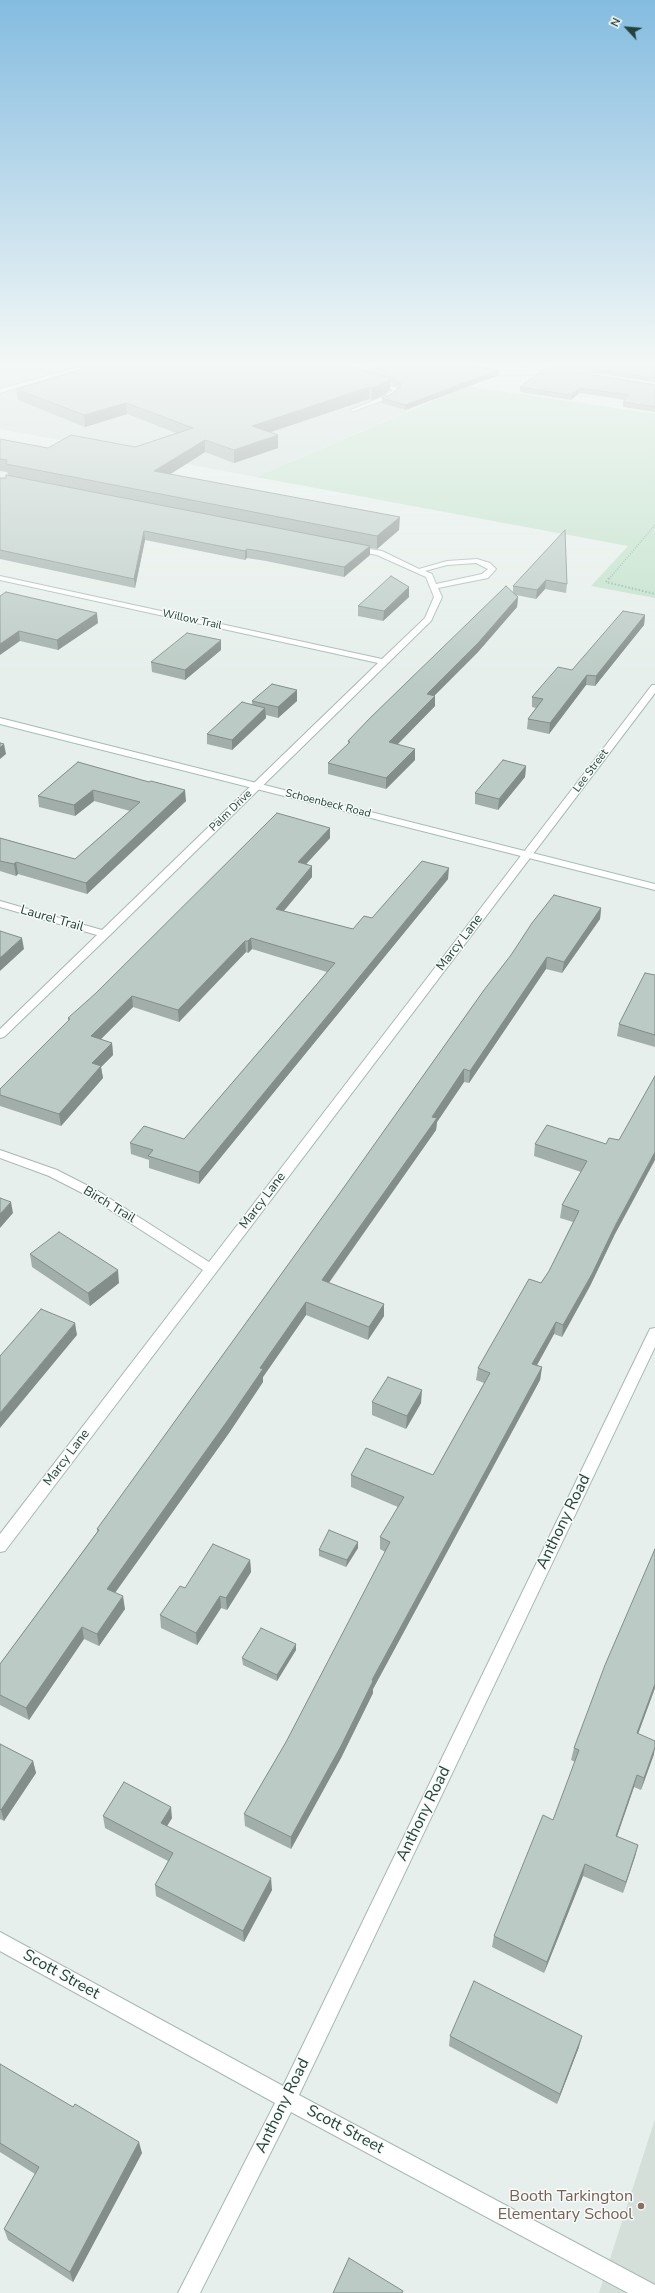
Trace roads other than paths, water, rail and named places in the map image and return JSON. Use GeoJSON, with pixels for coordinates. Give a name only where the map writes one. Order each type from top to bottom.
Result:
{"type":"FeatureCollection","features":[{"type":"Feature","properties":{"kind":"street"},"geometry":{"type":"LineString","coordinates":[[348,547],[379,553],[418,571],[447,563],[464,562],[476,562],[487,565],[492,569],[485,576],[434,587]]}},
{"type":"Feature","properties":{"kind":"street","name":"Palm Drive"},"geometry":{"type":"LineString","coordinates":[[0,1035],[428,619],[438,597],[429,576],[418,571]]}},
{"type":"Feature","properties":{"kind":"street","name":"Willow Trail"},"geometry":{"type":"LineString","coordinates":[[0,578],[385,662]]}},
{"type":"Feature","properties":{"kind":"street","name":"Lee Street"},"geometry":{"type":"LineString","coordinates":[[527,855],[655,687]]}},
{"type":"Feature","properties":{"kind":"street","name":"Schoenbeck Road"},"geometry":{"type":"LineString","coordinates":[[0,721],[655,888]]}},
{"type":"Feature","properties":{"kind":"street","name":"Marcy Lane"},"geometry":{"type":"LineString","coordinates":[[0,1546],[527,855]]}},
{"type":"Feature","properties":{"kind":"street","name":"Laurel Trail"},"geometry":{"type":"LineString","coordinates":[[0,904],[105,934]]}},
{"type":"Feature","properties":{"kind":"street","name":"Birch Trail"},"geometry":{"type":"LineString","coordinates":[[0,1154],[54,1173],[94,1194],[211,1269]]}},
{"type":"Feature","properties":{"kind":"street","name":"Anthony Road"},"geometry":{"type":"LineString","coordinates":[[189,2293],[287,2099],[655,1333]]}},
{"type":"Feature","properties":{"kind":"street","name":"Scott Street"},"geometry":{"type":"LineString","coordinates":[[0,1941],[287,2099],[649,2293]]}},
{"type":"Feature","properties":{"kind":"place","name":"Booth Tarkington Elementary School"},"geometry":{"type":"Point","coordinates":[641,2206]}}]}
